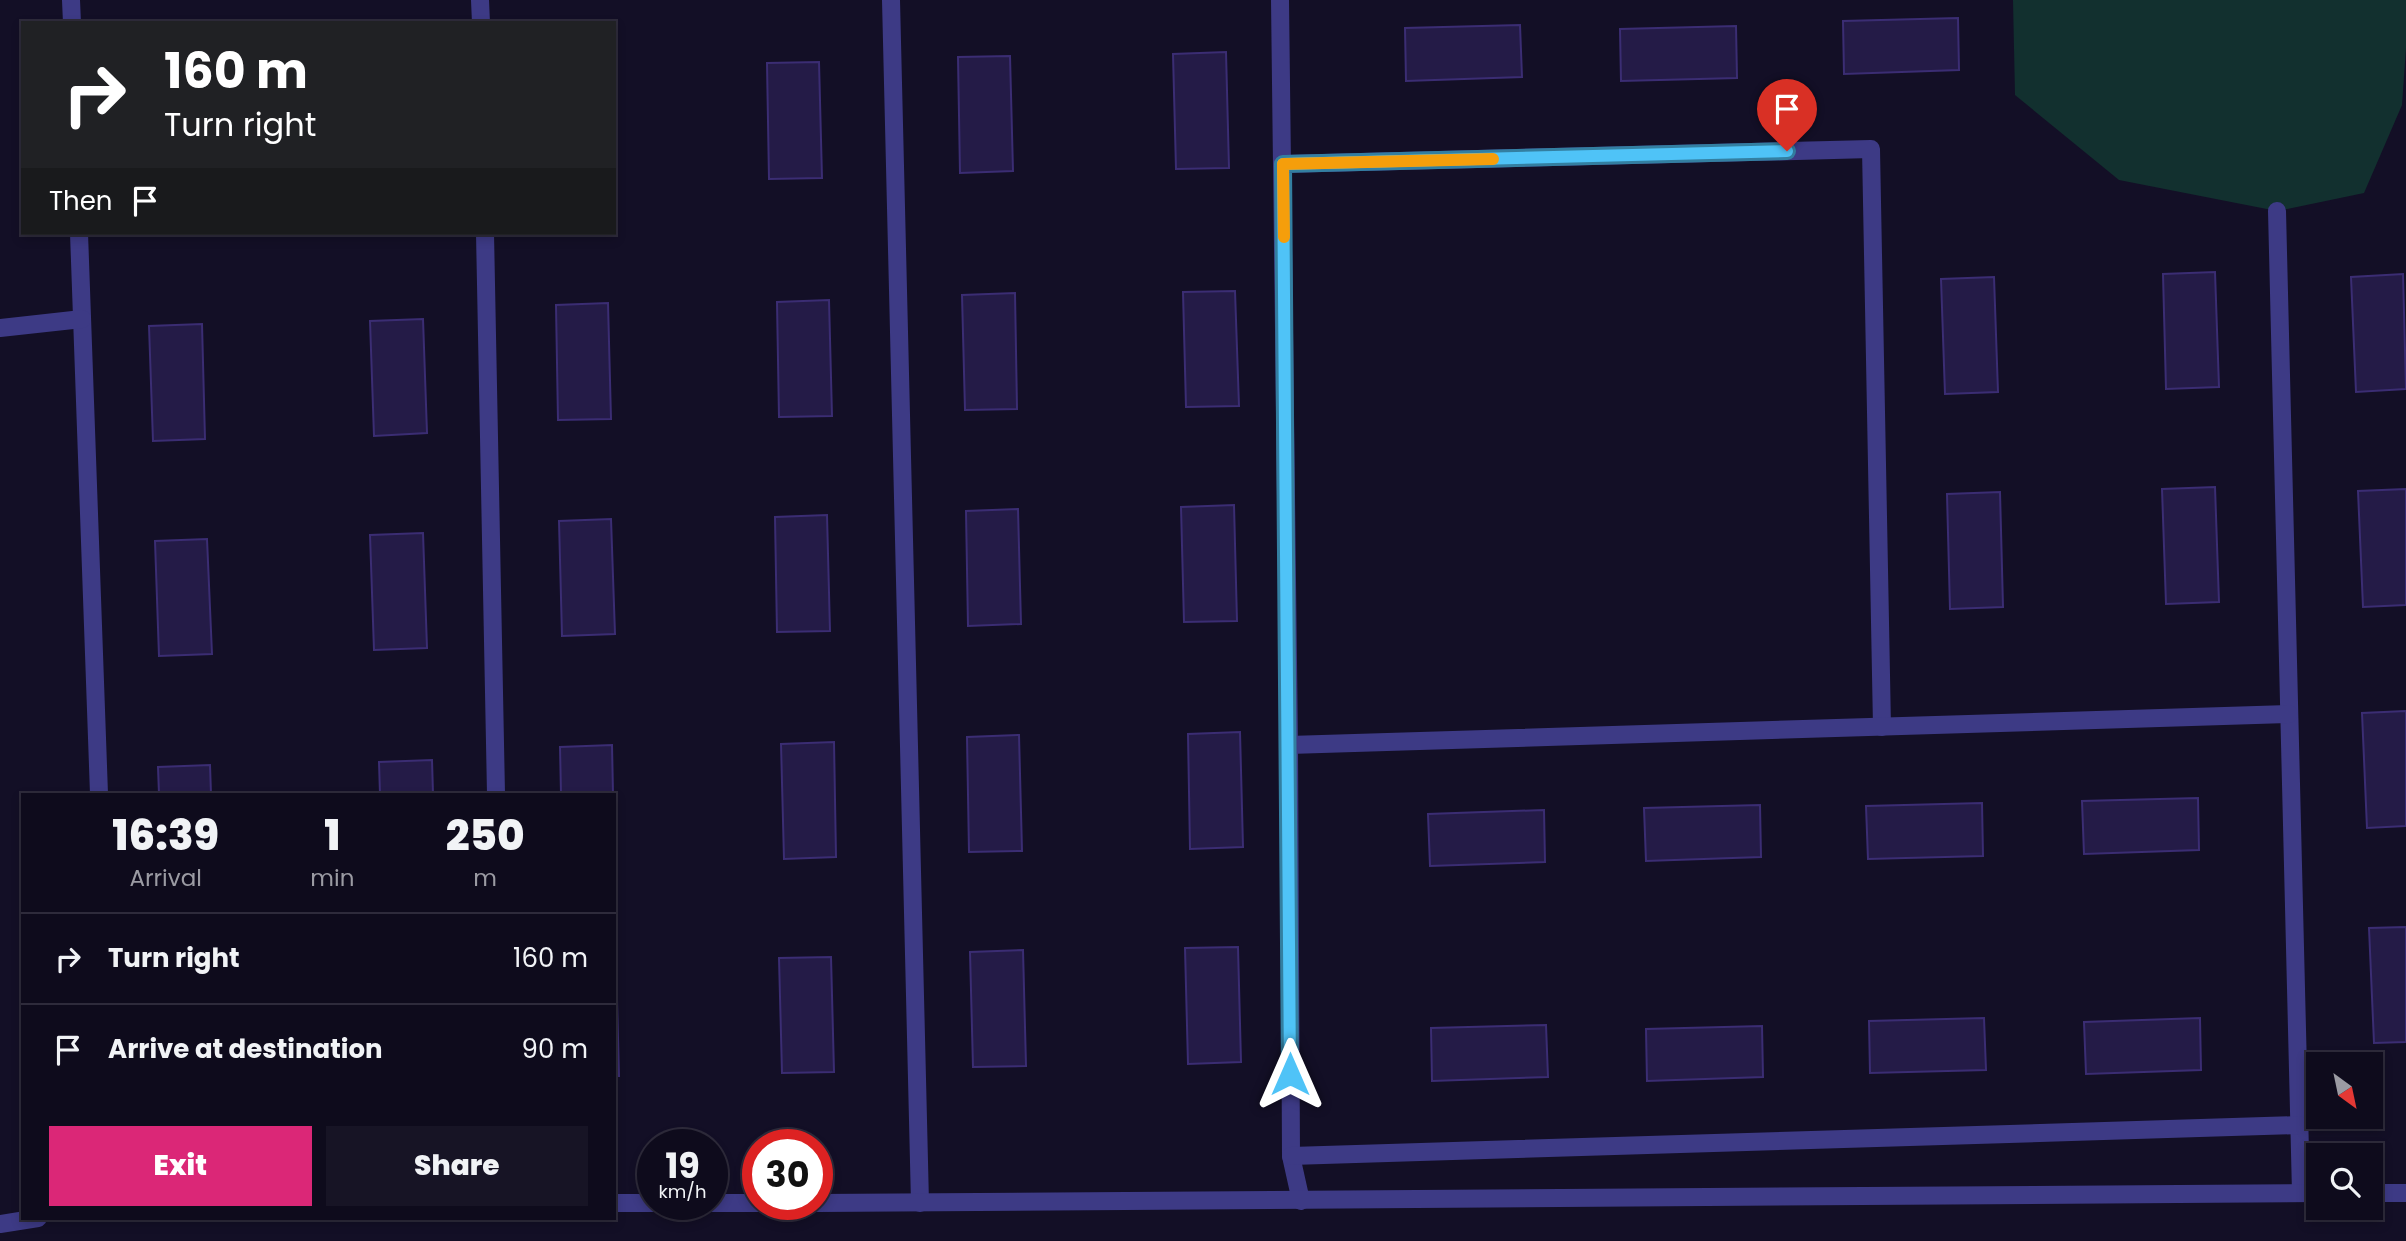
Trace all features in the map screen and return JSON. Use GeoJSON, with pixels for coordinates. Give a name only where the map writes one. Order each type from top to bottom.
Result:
{"type":"FeatureCollection","features":[{"type":"Feature","properties":{"kind":"street"},"geometry":{"type":"LineString","coordinates":[[71,0],[72,21]]}},
{"type":"Feature","properties":{"kind":"street"},"geometry":{"type":"LineString","coordinates":[[480,0],[481,21]]}},
{"type":"Feature","properties":{"kind":"street"},"geometry":{"type":"LineString","coordinates":[[891,0],[920,1203]]}},
{"type":"Feature","properties":{"kind":"street"},"geometry":{"type":"LineString","coordinates":[[1280,0],[1291,1156],[1300,1201]]}},
{"type":"Feature","properties":{"kind":"street"},"geometry":{"type":"LineString","coordinates":[[1283,164],[1871,149],[1882,727]]}},
{"type":"Feature","properties":{"kind":"street"},"geometry":{"type":"LineString","coordinates":[[2277,211],[2299,1125],[2306,1168]]}},
{"type":"Feature","properties":{"kind":"street"},"geometry":{"type":"LineString","coordinates":[[79,235],[99,793]]}},
{"type":"Feature","properties":{"kind":"street"},"geometry":{"type":"LineString","coordinates":[[485,235],[496,793]]}},
{"type":"Feature","properties":{"kind":"street"},"geometry":{"type":"LineString","coordinates":[[0,328],[82,318]]}},
{"type":"Feature","properties":{"kind":"street"},"geometry":{"type":"LineString","coordinates":[[1289,745],[2289,714]]}},
{"type":"Feature","properties":{"kind":"street"},"geometry":{"type":"LineString","coordinates":[[1291,1156],[2299,1125]]}},
{"type":"Feature","properties":{"kind":"street"},"geometry":{"type":"LineString","coordinates":[[833,1203],[2306,1193]]}},
{"type":"Feature","properties":{"kind":"street"},"geometry":{"type":"LineString","coordinates":[[2383,1193],[2406,1193]]}},
{"type":"Feature","properties":{"kind":"street"},"geometry":{"type":"LineString","coordinates":[[616,1203],[637,1203]]}},
{"type":"Feature","properties":{"kind":"street"},"geometry":{"type":"LineString","coordinates":[[0,1224],[25,1220]]}},
{"type":"Feature","properties":{"kind":"green space"},"geometry":{"type":"Polygon","coordinates":[[[2013,0],[2406,0],[2402,105],[2364,193],[2277,211],[2119,180],[2015,95],[2013,0]]]}},
{"type":"Feature","properties":{"kind":"building"},"geometry":{"type":"Polygon","coordinates":[[[1958,18],[1959,70],[1844,74],[1843,21],[1958,18]]]}},
{"type":"Feature","properties":{"kind":"building"},"geometry":{"type":"Polygon","coordinates":[[[1520,25],[1522,77],[1406,81],[1405,28],[1520,25]]]}},
{"type":"Feature","properties":{"kind":"building"},"geometry":{"type":"Polygon","coordinates":[[[1736,26],[1737,78],[1621,81],[1620,29],[1736,26]]]}},
{"type":"Feature","properties":{"kind":"building"},"geometry":{"type":"Polygon","coordinates":[[[1226,52],[1229,168],[1176,169],[1173,54],[1226,52]]]}},
{"type":"Feature","properties":{"kind":"building"},"geometry":{"type":"Polygon","coordinates":[[[1010,56],[1013,171],[960,173],[958,57],[1010,56]]]}},
{"type":"Feature","properties":{"kind":"building"},"geometry":{"type":"Polygon","coordinates":[[[819,62],[822,178],[769,179],[767,63],[819,62]]]}},
{"type":"Feature","properties":{"kind":"building"},"geometry":{"type":"Polygon","coordinates":[[[2215,272],[2219,387],[2166,389],[2163,274],[2215,272]]]}},
{"type":"Feature","properties":{"kind":"building"},"geometry":{"type":"Polygon","coordinates":[[[2403,274],[2406,389],[2356,392],[2351,277],[2403,274]]]}},
{"type":"Feature","properties":{"kind":"building"},"geometry":{"type":"Polygon","coordinates":[[[1994,277],[1998,392],[1945,394],[1941,279],[1994,277]]]}},
{"type":"Feature","properties":{"kind":"building"},"geometry":{"type":"Polygon","coordinates":[[[1235,291],[1239,406],[1186,407],[1183,292],[1235,291]]]}},
{"type":"Feature","properties":{"kind":"building"},"geometry":{"type":"Polygon","coordinates":[[[1015,293],[1017,409],[965,410],[962,295],[1015,293]]]}},
{"type":"Feature","properties":{"kind":"building"},"geometry":{"type":"Polygon","coordinates":[[[829,300],[832,416],[779,417],[777,302],[829,300]]]}},
{"type":"Feature","properties":{"kind":"building"},"geometry":{"type":"Polygon","coordinates":[[[608,303],[611,419],[558,420],[556,305],[608,303]]]}},
{"type":"Feature","properties":{"kind":"building"},"geometry":{"type":"Polygon","coordinates":[[[423,319],[427,433],[374,436],[370,321],[423,319]]]}},
{"type":"Feature","properties":{"kind":"building"},"geometry":{"type":"Polygon","coordinates":[[[202,324],[205,439],[153,441],[149,326],[202,324]]]}},
{"type":"Feature","properties":{"kind":"building"},"geometry":{"type":"Polygon","coordinates":[[[2215,487],[2219,602],[2166,604],[2162,489],[2215,487]]]}},
{"type":"Feature","properties":{"kind":"building"},"geometry":{"type":"Polygon","coordinates":[[[2406,489],[2406,605],[2363,607],[2358,491],[2406,489]]]}},
{"type":"Feature","properties":{"kind":"building"},"geometry":{"type":"Polygon","coordinates":[[[2000,492],[2003,607],[1950,609],[1947,494],[2000,492]]]}},
{"type":"Feature","properties":{"kind":"building"},"geometry":{"type":"Polygon","coordinates":[[[1234,505],[1237,621],[1184,622],[1181,507],[1234,505]]]}},
{"type":"Feature","properties":{"kind":"building"},"geometry":{"type":"Polygon","coordinates":[[[1018,509],[1021,624],[968,626],[966,511],[1018,509]]]}},
{"type":"Feature","properties":{"kind":"building"},"geometry":{"type":"Polygon","coordinates":[[[827,515],[830,631],[777,632],[775,517],[827,515]]]}},
{"type":"Feature","properties":{"kind":"building"},"geometry":{"type":"Polygon","coordinates":[[[611,519],[615,634],[562,636],[559,521],[611,519]]]}},
{"type":"Feature","properties":{"kind":"building"},"geometry":{"type":"Polygon","coordinates":[[[423,533],[427,648],[374,650],[370,535],[423,533]]]}},
{"type":"Feature","properties":{"kind":"building"},"geometry":{"type":"Polygon","coordinates":[[[207,539],[212,654],[159,656],[155,541],[207,539]]]}},
{"type":"Feature","properties":{"kind":"building"},"geometry":{"type":"Polygon","coordinates":[[[2406,711],[2406,826],[2367,828],[2362,713],[2406,711]]]}},
{"type":"Feature","properties":{"kind":"building"},"geometry":{"type":"Polygon","coordinates":[[[1240,732],[1243,847],[1190,849],[1188,734],[1240,732]]]}},
{"type":"Feature","properties":{"kind":"building"},"geometry":{"type":"Polygon","coordinates":[[[1019,735],[1022,851],[969,852],[967,737],[1019,735]]]}},
{"type":"Feature","properties":{"kind":"building"},"geometry":{"type":"Polygon","coordinates":[[[834,742],[836,857],[784,859],[781,744],[834,742]]]}},
{"type":"Feature","properties":{"kind":"building"},"geometry":{"type":"Polygon","coordinates":[[[612,745],[613,793],[561,793],[560,747],[612,745]]]}},
{"type":"Feature","properties":{"kind":"building"},"geometry":{"type":"Polygon","coordinates":[[[432,760],[433,793],[380,793],[379,762],[432,760]]]}},
{"type":"Feature","properties":{"kind":"building"},"geometry":{"type":"Polygon","coordinates":[[[210,765],[211,793],[159,793],[158,767],[210,765]]]}},
{"type":"Feature","properties":{"kind":"building"},"geometry":{"type":"Polygon","coordinates":[[[2198,798],[2199,850],[2084,854],[2082,801],[2198,798]]]}},
{"type":"Feature","properties":{"kind":"building"},"geometry":{"type":"Polygon","coordinates":[[[1982,803],[1983,856],[1868,859],[1866,806],[1982,803]]]}},
{"type":"Feature","properties":{"kind":"building"},"geometry":{"type":"Polygon","coordinates":[[[1760,805],[1761,857],[1646,861],[1644,808],[1760,805]]]}},
{"type":"Feature","properties":{"kind":"building"},"geometry":{"type":"Polygon","coordinates":[[[1544,810],[1545,862],[1430,866],[1428,814],[1544,810]]]}},
{"type":"Feature","properties":{"kind":"building"},"geometry":{"type":"Polygon","coordinates":[[[2406,927],[2406,1042],[2374,1043],[2369,928],[2406,927]]]}},
{"type":"Feature","properties":{"kind":"building"},"geometry":{"type":"Polygon","coordinates":[[[1238,947],[1241,1062],[1188,1064],[1185,948],[1238,947]]]}},
{"type":"Feature","properties":{"kind":"building"},"geometry":{"type":"Polygon","coordinates":[[[1023,950],[1026,1066],[973,1067],[970,952],[1023,950]]]}},
{"type":"Feature","properties":{"kind":"building"},"geometry":{"type":"Polygon","coordinates":[[[831,957],[834,1072],[782,1073],[779,958],[831,957]]]}},
{"type":"Feature","properties":{"kind":"building"},"geometry":{"type":"Polygon","coordinates":[[[616,960],[619,1076],[616,1076],[616,960]]]}},
{"type":"Feature","properties":{"kind":"building"},"geometry":{"type":"Polygon","coordinates":[[[1984,1018],[1986,1070],[1870,1073],[1869,1021],[1984,1018]]]}},
{"type":"Feature","properties":{"kind":"building"},"geometry":{"type":"Polygon","coordinates":[[[2200,1018],[2201,1070],[2086,1074],[2084,1022],[2200,1018]]]}},
{"type":"Feature","properties":{"kind":"building"},"geometry":{"type":"Polygon","coordinates":[[[1546,1025],[1548,1077],[1432,1081],[1431,1028],[1546,1025]]]}},
{"type":"Feature","properties":{"kind":"building"},"geometry":{"type":"Polygon","coordinates":[[[1762,1026],[1763,1077],[1647,1081],[1646,1029],[1762,1026]]]}},
{"type":"Feature","properties":{"kind":"slow traffic"},"geometry":{"type":"LineString","coordinates":[[1284,237],[1283,164],[1493,159]]}},
{"type":"Feature","properties":{"kind":"route"},"geometry":{"type":"LineString","coordinates":[[1290,1074],[1283,164],[1787,151]]}}]}
